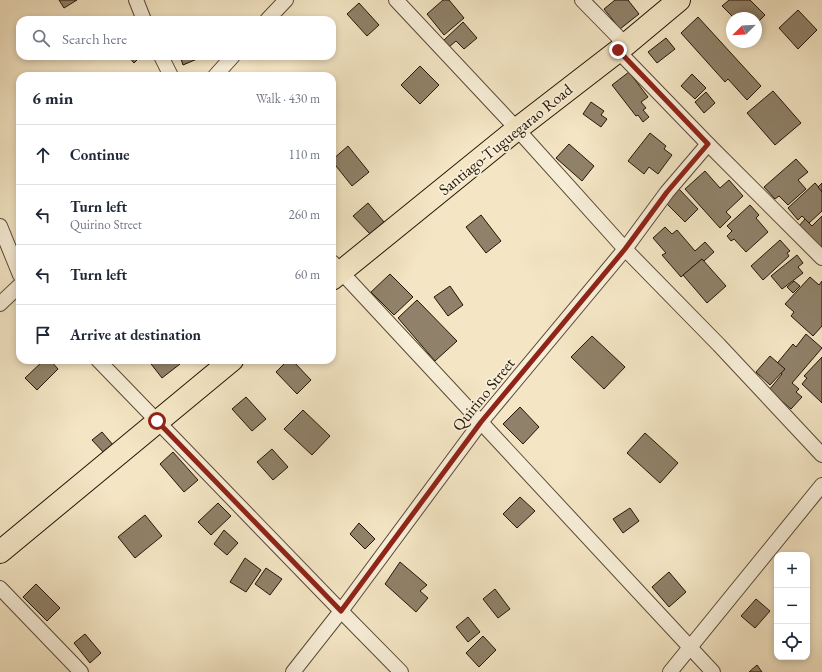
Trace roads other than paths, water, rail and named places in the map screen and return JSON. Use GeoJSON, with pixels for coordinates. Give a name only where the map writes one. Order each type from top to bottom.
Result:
{"type":"FeatureCollection","features":[{"type":"Feature","properties":{"kind":"highway","name":"Santiago-Tuguegarao Road"},"geometry":{"type":"LineString","coordinates":[[336,270],[679,0]]}},
{"type":"Feature","properties":{"kind":"highway"},"geometry":{"type":"LineString","coordinates":[[0,552],[227,364]]}},
{"type":"Feature","properties":{"kind":"street"},"geometry":{"type":"LineString","coordinates":[[136,0],[142,16]]}},
{"type":"Feature","properties":{"kind":"street"},"geometry":{"type":"LineString","coordinates":[[271,16],[286,0]]}},
{"type":"Feature","properties":{"kind":"street"},"geometry":{"type":"LineString","coordinates":[[396,0],[517,129],[625,249],[719,345],[822,455]]}},
{"type":"Feature","properties":{"kind":"street"},"geometry":{"type":"LineString","coordinates":[[582,0],[621,47],[708,144],[822,258]]}},
{"type":"Feature","properties":{"kind":"street"},"geometry":{"type":"LineString","coordinates":[[163,60],[169,72]]}},
{"type":"Feature","properties":{"kind":"street"},"geometry":{"type":"LineString","coordinates":[[219,72],[230,60]]}},
{"type":"Feature","properties":{"kind":"street","name":"Quirino Street"},"geometry":{"type":"LineString","coordinates":[[293,672],[341,611],[481,422],[625,249],[667,192],[708,144]]}},
{"type":"Feature","properties":{"kind":"street"},"geometry":{"type":"LineString","coordinates":[[0,226],[16,265]]}},
{"type":"Feature","properties":{"kind":"street"},"geometry":{"type":"LineString","coordinates":[[336,272],[481,422],[713,672]]}},
{"type":"Feature","properties":{"kind":"street"},"geometry":{"type":"LineString","coordinates":[[0,304],[16,289]]}},
{"type":"Feature","properties":{"kind":"street"},"geometry":{"type":"LineString","coordinates":[[102,364],[401,672]]}},
{"type":"Feature","properties":{"kind":"street"},"geometry":{"type":"LineString","coordinates":[[670,672],[822,485]]}},
{"type":"Feature","properties":{"kind":"street"},"geometry":{"type":"LineString","coordinates":[[0,588],[80,672]]}}]}
